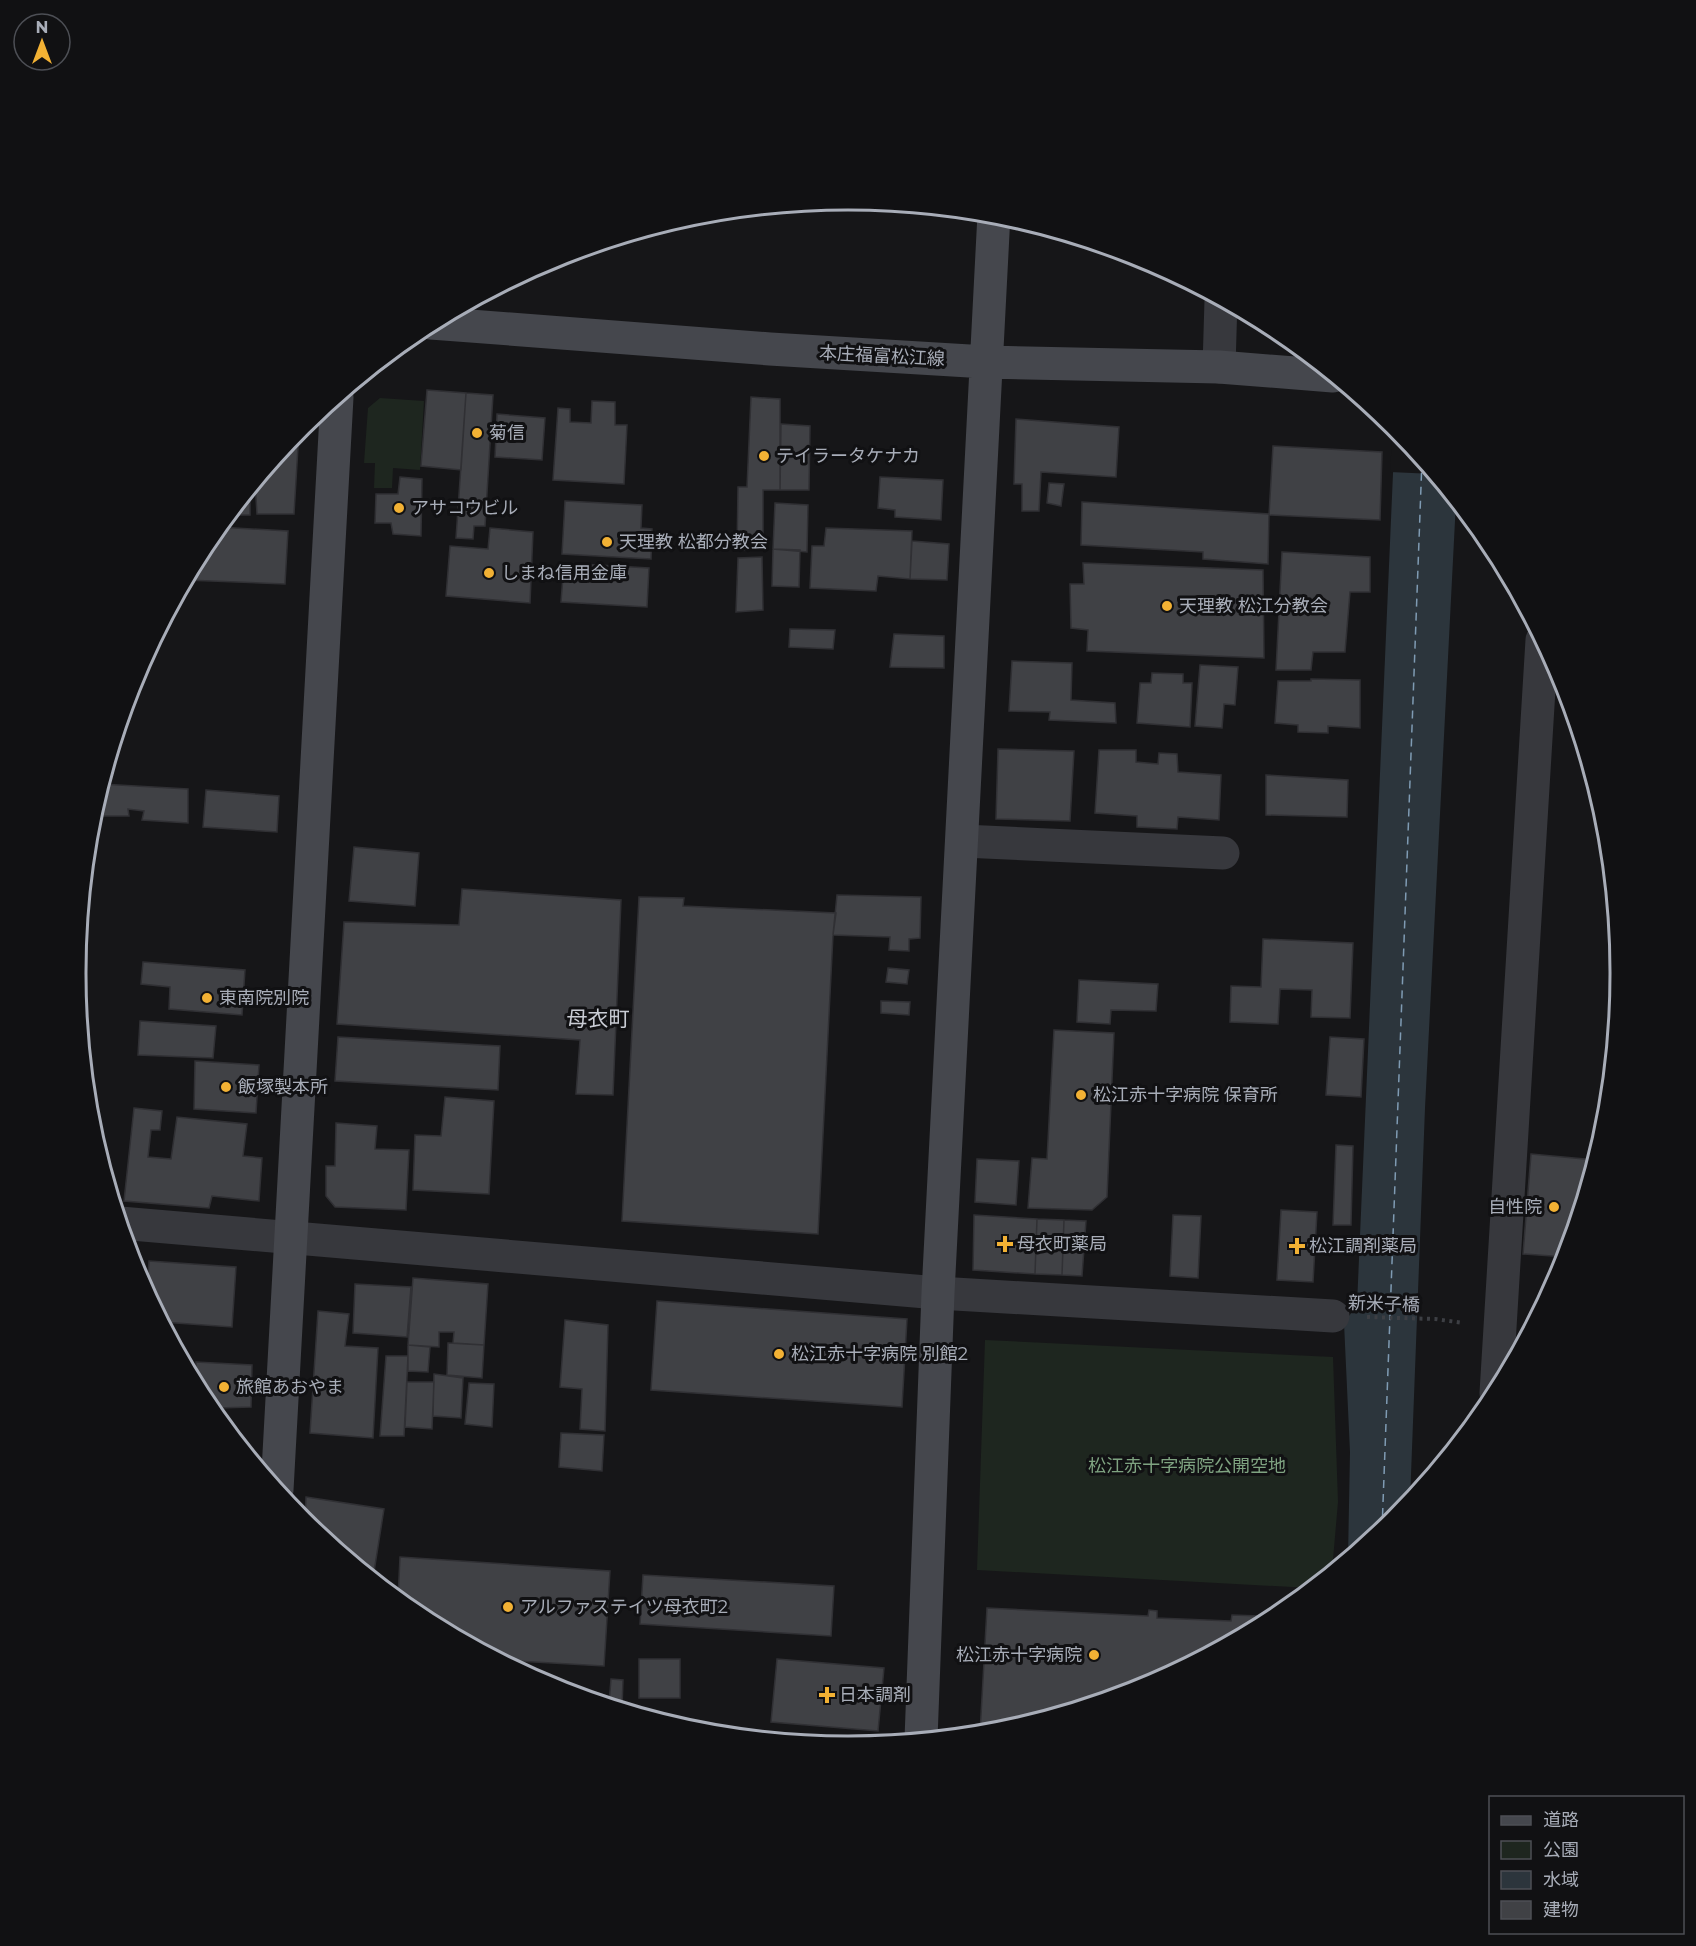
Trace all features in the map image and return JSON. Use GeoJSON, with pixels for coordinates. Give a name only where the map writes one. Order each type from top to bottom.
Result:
{"type":"FeatureCollection","features":[{"type":"Feature","properties":{"kind":"street"},"geometry":{"type":"LineString","coordinates":[[921,1732],[938,1293],[993,224]]}},
{"type":"Feature","properties":{"kind":"street"},"geometry":{"type":"LineString","coordinates":[[1219,367],[1221,308]]}},
{"type":"Feature","properties":{"kind":"street","name":"本庄福富松江線"},"geometry":{"type":"LineString","coordinates":[[448,324],[770,350],[986,362],[1219,367],[1321,375]]}},
{"type":"Feature","properties":{"kind":"street"},"geometry":{"type":"LineString","coordinates":[[278,1480],[336,408]]}},
{"type":"Feature","properties":{"kind":"street"},"geometry":{"type":"LineString","coordinates":[[1497,1372],[1541,656]]}},
{"type":"Feature","properties":{"kind":"street"},"geometry":{"type":"LineString","coordinates":[[963,841],[1223,853]]}},
{"type":"Feature","properties":{"kind":"street"},"geometry":{"type":"LineString","coordinates":[[128,1224],[938,1293],[1333,1316]]}},
{"type":"Feature","properties":{"kind":"path","name":"新米子橋"},"geometry":{"type":"LineString","coordinates":[[1333,1316],[1435,1319]]}},
{"type":"Feature","properties":{"kind":"green space"},"geometry":{"type":"Polygon","coordinates":[[[380,398],[424,401],[420,470],[393,468],[392,488],[374,488],[375,463],[364,463],[368,408],[380,398]]]}},
{"type":"Feature","properties":{"kind":"green space","name":"松江赤十字病院公開空地"},"geometry":{"type":"Polygon","coordinates":[[[985,1340],[1333,1357],[1338,1502],[1333,1561],[1299,1587],[977,1570],[985,1340]]]}},
{"type":"Feature","properties":{"kind":"water"},"geometry":{"type":"Polygon","coordinates":[[[1394,442],[1455,512],[1425,1108],[1411,1487],[1348,1548],[1350,1452],[1344,1323],[1357,1305],[1394,442]]]}},
{"type":"Feature","properties":{"kind":"pier"},"geometry":{"type":"Polygon","coordinates":[[[1392,439],[1424,474],[1390,472],[1392,439]]]}},
{"type":"Feature","properties":{"kind":"building"},"geometry":{"type":"Polygon","coordinates":[[[427,390],[466,393],[461,470],[421,466],[427,390]]]}},
{"type":"Feature","properties":{"kind":"building","name":"菊信"},"geometry":{"type":"Polygon","coordinates":[[[466,393],[493,395],[485,526],[474,526],[473,539],[456,538],[466,393]]]}},
{"type":"Feature","properties":{"kind":"building","name":"テイラータケナカ"},"geometry":{"type":"Polygon","coordinates":[[[751,397],[780,399],[780,490],[763,490],[763,550],[737,550],[738,487],[747,487],[751,397]]]}},
{"type":"Feature","properties":{"kind":"building"},"geometry":{"type":"Polygon","coordinates":[[[592,401],[615,402],[615,425],[627,425],[624,484],[553,480],[558,408],[570,409],[570,422],[591,423],[592,401]]]}},
{"type":"Feature","properties":{"kind":"building"},"geometry":{"type":"Polygon","coordinates":[[[497,414],[545,418],[542,460],[495,457],[497,414]]]}},
{"type":"Feature","properties":{"kind":"building"},"geometry":{"type":"Polygon","coordinates":[[[1016,419],[1119,427],[1116,477],[1041,472],[1039,511],[1022,511],[1022,484],[1014,484],[1016,419]]]}},
{"type":"Feature","properties":{"kind":"building"},"geometry":{"type":"Polygon","coordinates":[[[781,424],[810,426],[809,490],[780,490],[781,424]]]}},
{"type":"Feature","properties":{"kind":"building"},"geometry":{"type":"Polygon","coordinates":[[[298,446],[294,514],[257,514],[256,493],[298,446]]]}},
{"type":"Feature","properties":{"kind":"building"},"geometry":{"type":"Polygon","coordinates":[[[1273,446],[1382,452],[1380,520],[1269,515],[1273,446]]]}},
{"type":"Feature","properties":{"kind":"building","name":"アサコウビル"},"geometry":{"type":"Polygon","coordinates":[[[400,477],[422,479],[421,536],[393,534],[391,523],[375,523],[376,494],[398,494],[400,477]]]}},
{"type":"Feature","properties":{"kind":"building"},"geometry":{"type":"Polygon","coordinates":[[[880,477],[943,480],[941,520],[895,517],[895,510],[878,508],[880,477]]]}},
{"type":"Feature","properties":{"kind":"building"},"geometry":{"type":"Polygon","coordinates":[[[1049,483],[1064,484],[1061,506],[1047,503],[1049,483]]]}},
{"type":"Feature","properties":{"kind":"building"},"geometry":{"type":"Polygon","coordinates":[[[250,500],[250,515],[239,515],[250,500]]]}},
{"type":"Feature","properties":{"kind":"building","name":"天理教 松都分教会"},"geometry":{"type":"Polygon","coordinates":[[[565,501],[642,505],[641,528],[652,529],[651,559],[562,554],[565,501]]]}},
{"type":"Feature","properties":{"kind":"building"},"geometry":{"type":"Polygon","coordinates":[[[1082,502],[1269,514],[1268,564],[1203,559],[1203,552],[1081,545],[1082,502]]]}},
{"type":"Feature","properties":{"kind":"building"},"geometry":{"type":"Polygon","coordinates":[[[775,503],[808,505],[807,552],[773,549],[775,503]]]}},
{"type":"Feature","properties":{"kind":"building"},"geometry":{"type":"Polygon","coordinates":[[[229,528],[288,531],[285,584],[195,580],[229,528]]]}},
{"type":"Feature","properties":{"kind":"building","name":"しまね信用金庫"},"geometry":{"type":"Polygon","coordinates":[[[490,528],[533,532],[530,603],[446,596],[450,546],[488,549],[490,528]]]}},
{"type":"Feature","properties":{"kind":"building"},"geometry":{"type":"Polygon","coordinates":[[[826,528],[912,531],[910,579],[878,576],[876,591],[810,588],[812,546],[824,546],[826,528]]]}},
{"type":"Feature","properties":{"kind":"building"},"geometry":{"type":"Polygon","coordinates":[[[912,541],[949,544],[947,580],[910,579],[912,541]]]}},
{"type":"Feature","properties":{"kind":"building"},"geometry":{"type":"Polygon","coordinates":[[[773,549],[800,550],[799,587],[772,586],[773,549]]]}},
{"type":"Feature","properties":{"kind":"building"},"geometry":{"type":"Polygon","coordinates":[[[1282,552],[1370,557],[1370,592],[1350,592],[1345,652],[1313,652],[1311,670],[1276,670],[1282,552]]]}},
{"type":"Feature","properties":{"kind":"building"},"geometry":{"type":"Polygon","coordinates":[[[762,557],[763,610],[736,612],[738,558],[762,557]]]}},
{"type":"Feature","properties":{"kind":"building"},"geometry":{"type":"Polygon","coordinates":[[[564,563],[649,568],[647,607],[561,602],[564,563]]]}},
{"type":"Feature","properties":{"kind":"building","name":"天理教 松江分教会"},"geometry":{"type":"Polygon","coordinates":[[[1083,563],[1263,570],[1264,658],[1087,651],[1088,630],[1071,628],[1070,584],[1084,584],[1083,563]]]}},
{"type":"Feature","properties":{"kind":"building"},"geometry":{"type":"Polygon","coordinates":[[[790,629],[835,630],[833,649],[789,647],[790,629]]]}},
{"type":"Feature","properties":{"kind":"building"},"geometry":{"type":"Polygon","coordinates":[[[894,634],[944,636],[944,668],[890,667],[894,634]]]}},
{"type":"Feature","properties":{"kind":"building"},"geometry":{"type":"Polygon","coordinates":[[[1012,661],[1072,663],[1071,700],[1115,703],[1116,723],[1049,720],[1050,712],[1009,711],[1012,661]]]}},
{"type":"Feature","properties":{"kind":"building"},"geometry":{"type":"Polygon","coordinates":[[[1200,665],[1238,667],[1235,705],[1224,704],[1222,728],[1195,726],[1200,665]]]}},
{"type":"Feature","properties":{"kind":"building"},"geometry":{"type":"Polygon","coordinates":[[[1152,673],[1183,674],[1183,683],[1192,683],[1190,727],[1137,723],[1140,683],[1151,683],[1152,673]]]}},
{"type":"Feature","properties":{"kind":"building"},"geometry":{"type":"Polygon","coordinates":[[[1311,679],[1360,680],[1360,728],[1328,726],[1328,733],[1298,732],[1298,725],[1275,723],[1278,681],[1311,681],[1311,679]]]}},
{"type":"Feature","properties":{"kind":"building"},"geometry":{"type":"Polygon","coordinates":[[[998,749],[1074,751],[1070,821],[996,819],[998,749]]]}},
{"type":"Feature","properties":{"kind":"building"},"geometry":{"type":"Polygon","coordinates":[[[1099,750],[1136,750],[1136,762],[1158,764],[1159,753],[1177,754],[1178,772],[1221,775],[1219,820],[1178,817],[1177,829],[1137,827],[1137,816],[1095,813],[1099,750]]]}},
{"type":"Feature","properties":{"kind":"building"},"geometry":{"type":"Polygon","coordinates":[[[1266,775],[1348,780],[1347,817],[1266,815],[1266,775]]]}},
{"type":"Feature","properties":{"kind":"building"},"geometry":{"type":"Polygon","coordinates":[[[109,784],[188,789],[188,823],[142,820],[144,811],[128,809],[129,816],[103,816],[109,784]]]}},
{"type":"Feature","properties":{"kind":"building"},"geometry":{"type":"Polygon","coordinates":[[[206,790],[279,796],[277,832],[203,827],[206,790]]]}},
{"type":"Feature","properties":{"kind":"building"},"geometry":{"type":"Polygon","coordinates":[[[354,847],[419,853],[415,906],[349,901],[354,847]]]}},
{"type":"Feature","properties":{"kind":"building"},"geometry":{"type":"Polygon","coordinates":[[[462,889],[621,900],[613,1095],[576,1094],[580,1040],[337,1024],[344,922],[459,925],[462,889]]]}},
{"type":"Feature","properties":{"kind":"building"},"geometry":{"type":"Polygon","coordinates":[[[837,895],[921,897],[920,938],[909,939],[909,951],[889,950],[890,937],[833,935],[837,895]]]}},
{"type":"Feature","properties":{"kind":"building"},"geometry":{"type":"Polygon","coordinates":[[[639,897],[684,898],[683,906],[836,913],[818,1234],[622,1221],[639,897]]]}},
{"type":"Feature","properties":{"kind":"building"},"geometry":{"type":"Polygon","coordinates":[[[1263,939],[1353,943],[1350,1018],[1311,1017],[1312,990],[1280,989],[1278,1024],[1230,1022],[1231,986],[1261,987],[1263,939]]]}},
{"type":"Feature","properties":{"kind":"building","name":"東南院別院"},"geometry":{"type":"Polygon","coordinates":[[[143,962],[245,970],[242,1015],[169,1009],[170,987],[141,984],[143,962]]]}},
{"type":"Feature","properties":{"kind":"building"},"geometry":{"type":"Polygon","coordinates":[[[888,968],[909,970],[907,984],[886,982],[888,968]]]}},
{"type":"Feature","properties":{"kind":"building"},"geometry":{"type":"Polygon","coordinates":[[[1079,980],[1158,984],[1156,1011],[1111,1010],[1110,1024],[1077,1022],[1079,980]]]}},
{"type":"Feature","properties":{"kind":"building"},"geometry":{"type":"Polygon","coordinates":[[[881,1001],[910,1002],[909,1015],[881,1013],[881,1001]]]}},
{"type":"Feature","properties":{"kind":"building"},"geometry":{"type":"Polygon","coordinates":[[[140,1021],[216,1026],[213,1058],[138,1055],[140,1021]]]}},
{"type":"Feature","properties":{"kind":"building","name":"松江赤十字病院 保育所"},"geometry":{"type":"Polygon","coordinates":[[[1054,1030],[1114,1033],[1107,1197],[1092,1210],[1028,1208],[1032,1158],[1047,1159],[1054,1030]]]}},
{"type":"Feature","properties":{"kind":"building"},"geometry":{"type":"Polygon","coordinates":[[[338,1037],[500,1046],[498,1090],[335,1081],[338,1037]]]}},
{"type":"Feature","properties":{"kind":"building"},"geometry":{"type":"Polygon","coordinates":[[[1330,1037],[1364,1039],[1361,1097],[1326,1095],[1330,1037]]]}},
{"type":"Feature","properties":{"kind":"building","name":"飯塚製本所"},"geometry":{"type":"Polygon","coordinates":[[[195,1061],[259,1065],[256,1113],[194,1109],[195,1061]]]}},
{"type":"Feature","properties":{"kind":"building"},"geometry":{"type":"Polygon","coordinates":[[[445,1097],[494,1101],[489,1194],[413,1190],[415,1135],[441,1136],[445,1097]]]}},
{"type":"Feature","properties":{"kind":"building"},"geometry":{"type":"Polygon","coordinates":[[[134,1108],[162,1111],[160,1130],[151,1130],[148,1157],[171,1159],[177,1117],[247,1124],[243,1156],[262,1158],[259,1201],[212,1196],[209,1208],[124,1201],[134,1108]]]}},
{"type":"Feature","properties":{"kind":"building"},"geometry":{"type":"Polygon","coordinates":[[[336,1123],[377,1126],[375,1149],[409,1150],[406,1210],[335,1207],[326,1196],[326,1166],[335,1166],[336,1123]]]}},
{"type":"Feature","properties":{"kind":"building"},"geometry":{"type":"Polygon","coordinates":[[[1336,1145],[1353,1146],[1351,1225],[1333,1225],[1336,1145]]]}},
{"type":"Feature","properties":{"kind":"building","name":"自性院"},"geometry":{"type":"Polygon","coordinates":[[[1531,1154],[1587,1159],[1570,1218],[1555,1256],[1523,1254],[1531,1154]]]}},
{"type":"Feature","properties":{"kind":"building"},"geometry":{"type":"Polygon","coordinates":[[[977,1159],[1019,1161],[1016,1205],[975,1202],[977,1159]]]}},
{"type":"Feature","properties":{"kind":"building","name":"松江調剤薬局"},"geometry":{"type":"Polygon","coordinates":[[[1281,1210],[1317,1212],[1313,1282],[1277,1280],[1281,1210]]]}},
{"type":"Feature","properties":{"kind":"building","name":"母衣町薬局"},"geometry":{"type":"Polygon","coordinates":[[[974,1215],[1037,1219],[1035,1274],[973,1270],[974,1215]]]}},
{"type":"Feature","properties":{"kind":"building"},"geometry":{"type":"Polygon","coordinates":[[[1173,1215],[1201,1216],[1198,1278],[1170,1276],[1173,1215]]]}},
{"type":"Feature","properties":{"kind":"building"},"geometry":{"type":"Polygon","coordinates":[[[1037,1219],[1064,1220],[1062,1275],[1035,1274],[1037,1219]]]}},
{"type":"Feature","properties":{"kind":"building"},"geometry":{"type":"Polygon","coordinates":[[[1064,1220],[1086,1221],[1082,1276],[1062,1275],[1064,1220]]]}},
{"type":"Feature","properties":{"kind":"building"},"geometry":{"type":"Polygon","coordinates":[[[149,1261],[236,1267],[232,1327],[171,1323],[148,1274],[149,1261]]]}},
{"type":"Feature","properties":{"kind":"building"},"geometry":{"type":"Polygon","coordinates":[[[413,1278],[488,1284],[484,1345],[453,1343],[454,1332],[439,1332],[439,1347],[408,1345],[413,1278]]]}},
{"type":"Feature","properties":{"kind":"building"},"geometry":{"type":"Polygon","coordinates":[[[355,1284],[411,1287],[407,1337],[353,1333],[355,1284]]]}},
{"type":"Feature","properties":{"kind":"building","name":"松江赤十字病院 別館2"},"geometry":{"type":"Polygon","coordinates":[[[657,1301],[907,1319],[902,1407],[651,1390],[657,1301]]]}},
{"type":"Feature","properties":{"kind":"building"},"geometry":{"type":"Polygon","coordinates":[[[318,1311],[349,1314],[345,1346],[378,1348],[373,1438],[310,1433],[318,1311]]]}},
{"type":"Feature","properties":{"kind":"building"},"geometry":{"type":"Polygon","coordinates":[[[565,1320],[608,1325],[605,1431],[580,1429],[582,1389],[560,1387],[565,1320]]]}},
{"type":"Feature","properties":{"kind":"building"},"geometry":{"type":"Polygon","coordinates":[[[448,1343],[484,1345],[482,1378],[447,1375],[448,1343]]]}},
{"type":"Feature","properties":{"kind":"building"},"geometry":{"type":"Polygon","coordinates":[[[408,1345],[430,1347],[428,1372],[408,1371],[408,1345]]]}},
{"type":"Feature","properties":{"kind":"building"},"geometry":{"type":"Polygon","coordinates":[[[386,1356],[408,1356],[404,1436],[380,1436],[386,1356]]]}},
{"type":"Feature","properties":{"kind":"building","name":"旅館あおやま"},"geometry":{"type":"Polygon","coordinates":[[[196,1362],[252,1365],[251,1407],[222,1408],[196,1367],[196,1362]]]}},
{"type":"Feature","properties":{"kind":"building"},"geometry":{"type":"Polygon","coordinates":[[[434,1374],[463,1378],[461,1418],[433,1416],[434,1374]]]}},
{"type":"Feature","properties":{"kind":"building"},"geometry":{"type":"Polygon","coordinates":[[[407,1382],[434,1382],[432,1429],[405,1427],[407,1382]]]}},
{"type":"Feature","properties":{"kind":"building"},"geometry":{"type":"Polygon","coordinates":[[[469,1383],[494,1384],[492,1427],[465,1424],[469,1383]]]}},
{"type":"Feature","properties":{"kind":"building"},"geometry":{"type":"Polygon","coordinates":[[[561,1433],[604,1435],[602,1471],[559,1467],[561,1433]]]}},
{"type":"Feature","properties":{"kind":"building"},"geometry":{"type":"Polygon","coordinates":[[[306,1497],[384,1509],[374,1570],[345,1546],[306,1508],[306,1497]]]}},
{"type":"Feature","properties":{"kind":"building","name":"アルファステイツ母衣町2"},"geometry":{"type":"Polygon","coordinates":[[[400,1557],[610,1571],[604,1666],[520,1661],[467,1633],[398,1589],[400,1557]]]}},
{"type":"Feature","properties":{"kind":"building"},"geometry":{"type":"Polygon","coordinates":[[[643,1575],[834,1586],[831,1636],[640,1624],[643,1575]]]}},
{"type":"Feature","properties":{"kind":"building","name":"松江赤十字病院"},"geometry":{"type":"Polygon","coordinates":[[[987,1608],[1148,1616],[1149,1610],[1157,1611],[1157,1618],[1231,1621],[1232,1615],[1257,1616],[1185,1657],[1140,1677],[1045,1710],[981,1724],[987,1608]]]}},
{"type":"Feature","properties":{"kind":"building"},"geometry":{"type":"Polygon","coordinates":[[[639,1659],[680,1659],[680,1698],[639,1698],[639,1659]]]}},
{"type":"Feature","properties":{"kind":"building","name":"日本調剤"},"geometry":{"type":"Polygon","coordinates":[[[777,1659],[884,1668],[878,1731],[771,1722],[777,1659]]]}},
{"type":"Feature","properties":{"kind":"building"},"geometry":{"type":"Polygon","coordinates":[[[611,1679],[623,1680],[622,1701],[610,1697],[611,1679]]]}},
{"type":"Feature","properties":{"kind":"ferry route"},"geometry":{"type":"LineString","coordinates":[[1383,1516],[1422,471]]}},
{"type":"Feature","properties":{"kind":"place","name":"菊信"},"geometry":{"type":"Point","coordinates":[477,433]}},
{"type":"Feature","properties":{"kind":"place","name":"テイラータケナカ"},"geometry":{"type":"Point","coordinates":[764,456]}},
{"type":"Feature","properties":{"kind":"place","name":"アサコウビル"},"geometry":{"type":"Point","coordinates":[399,508]}},
{"type":"Feature","properties":{"kind":"place","name":"天理教 松都分教会"},"geometry":{"type":"Point","coordinates":[607,542]}},
{"type":"Feature","properties":{"kind":"place","name":"しまね信用金庫"},"geometry":{"type":"Point","coordinates":[489,573]}},
{"type":"Feature","properties":{"kind":"place","name":"天理教 松江分教会"},"geometry":{"type":"Point","coordinates":[1167,606]}},
{"type":"Feature","properties":{"kind":"place","name":"東南院別院"},"geometry":{"type":"Point","coordinates":[207,998]}},
{"type":"Feature","properties":{"kind":"place","name":"飯塚製本所"},"geometry":{"type":"Point","coordinates":[226,1087]}},
{"type":"Feature","properties":{"kind":"place","name":"松江赤十字病院 保育所"},"geometry":{"type":"Point","coordinates":[1081,1095]}},
{"type":"Feature","properties":{"kind":"place","name":"自性院"},"geometry":{"type":"Point","coordinates":[1554,1207]}},
{"type":"Feature","properties":{"kind":"place","name":"母衣町薬局"},"geometry":{"type":"Point","coordinates":[1005,1244]}},
{"type":"Feature","properties":{"kind":"place","name":"松江調剤薬局"},"geometry":{"type":"Point","coordinates":[1297,1246]}},
{"type":"Feature","properties":{"kind":"place","name":"松江赤十字病院 別館2"},"geometry":{"type":"Point","coordinates":[779,1354]}},
{"type":"Feature","properties":{"kind":"place","name":"旅館あおやま"},"geometry":{"type":"Point","coordinates":[224,1387]}},
{"type":"Feature","properties":{"kind":"place","name":"アルファステイツ母衣町2"},"geometry":{"type":"Point","coordinates":[508,1607]}},
{"type":"Feature","properties":{"kind":"place","name":"松江赤十字病院"},"geometry":{"type":"Point","coordinates":[1094,1655]}},
{"type":"Feature","properties":{"kind":"place","name":"日本調剤"},"geometry":{"type":"Point","coordinates":[827,1695]}},
{"type":"Feature","properties":{"kind":"district","name":"母衣町"},"geometry":{"type":"Point","coordinates":[598,1019]}}]}
